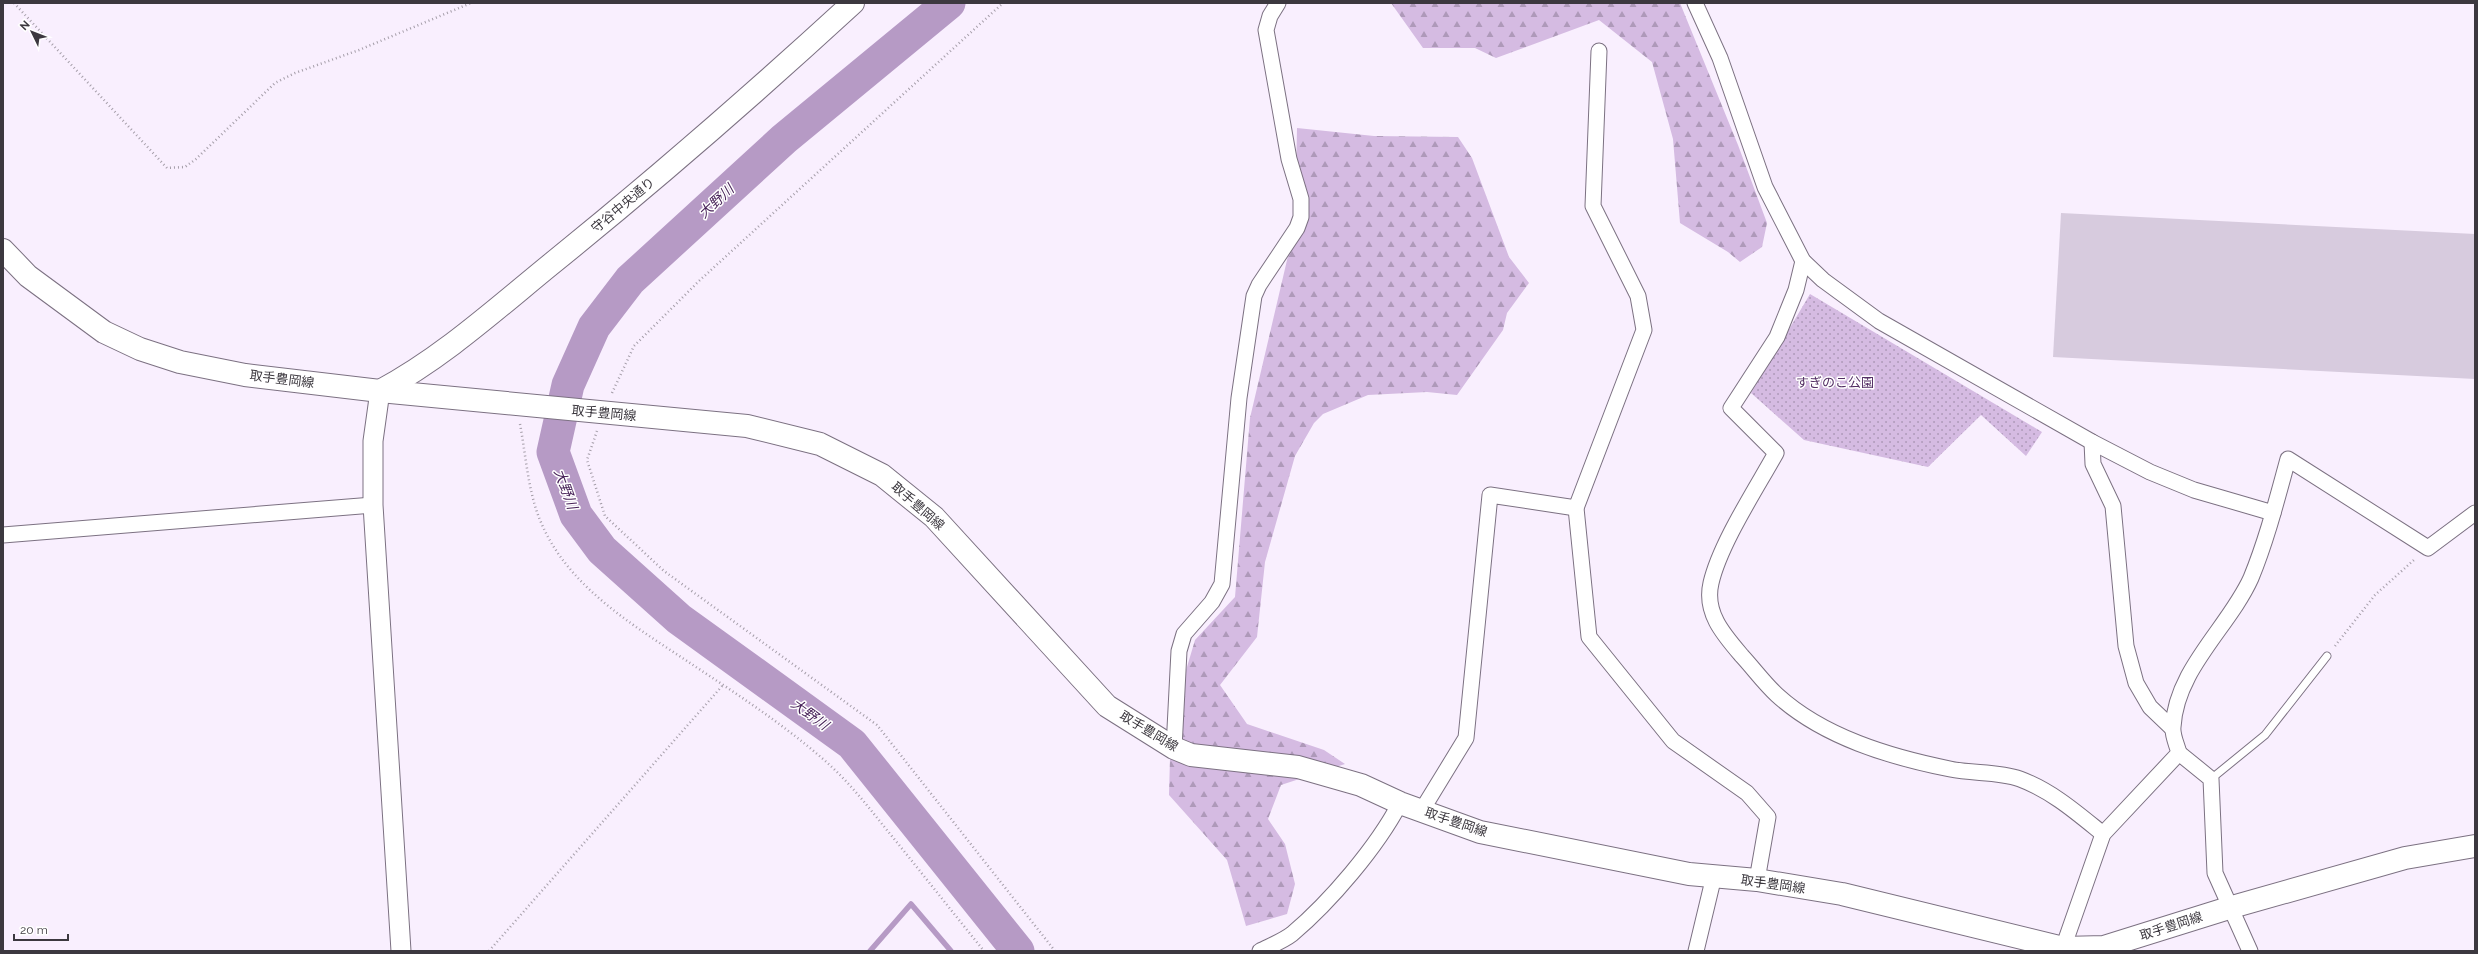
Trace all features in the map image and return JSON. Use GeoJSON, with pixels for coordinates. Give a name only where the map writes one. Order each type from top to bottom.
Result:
{"type":"FeatureCollection","features":[{"type":"Feature","properties":{"kind":"main road","name":"守谷中央通り"},"geometry":{"type":"LineString","coordinates":[[380,391],[420,367],[475,326],[626,204],[772,78],[853,3]]}},
{"type":"Feature","properties":{"kind":"main road","name":"取手豊岡線"},"geometry":{"type":"LineString","coordinates":[[3,250],[28,276],[61,302],[104,332],[140,349],[180,362],[224,371],[380,391],[747,426],[820,444],[882,475],[934,517],[1108,706],[1174,748],[1191,755],[1298,767],[1361,786],[1400,803],[1480,832],[1689,874],[1757,880],[1842,894],[2064,950],[2104,947],[2232,907],[2405,858],[2475,846]]}},
{"type":"Feature","properties":{"kind":"street"},"geometry":{"type":"LineString","coordinates":[[1174,748],[1178,651],[1184,634],[1212,602],[1222,584],[1240,398],[1254,296],[1259,285],[1297,228],[1301,217],[1301,200],[1289,159],[1266,30],[1270,16],[1278,3]]}},
{"type":"Feature","properties":{"kind":"street"},"geometry":{"type":"LineString","coordinates":[[1695,3],[1720,58],[1765,188],[1803,261],[1822,280],[1879,320],[2092,442],[2150,472],[2194,490],[2273,513]]}},
{"type":"Feature","properties":{"kind":"street"},"geometry":{"type":"LineString","coordinates":[[1599,51],[1594,206],[1638,296],[1644,330],[1576,508],[1589,638],[1673,742],[1747,793],[1768,818],[1757,880]]}},
{"type":"Feature","properties":{"kind":"street"},"geometry":{"type":"LineString","coordinates":[[1803,261],[1796,290],[1777,337],[1731,408],[1776,453],[1721,553],[1710,584],[1710,612],[1730,642],[1776,694],[1796,710],[1834,732],[1909,761],[1959,771],[2018,778],[2042,788],[2067,805],[2103,834]]}},
{"type":"Feature","properties":{"kind":"street"},"geometry":{"type":"LineString","coordinates":[[380,391],[373,441],[373,505],[401,951]]}},
{"type":"Feature","properties":{"kind":"street"},"geometry":{"type":"LineString","coordinates":[[2092,442],[2093,464],[2113,506],[2126,646],[2136,683],[2150,707],[2172,728]]}},
{"type":"Feature","properties":{"kind":"street"},"geometry":{"type":"LineString","coordinates":[[2250,951],[2232,907],[2215,873],[2211,779],[2179,753],[2172,728],[2176,708],[2184,685],[2250,579],[2273,513],[2288,459],[2428,548],[2475,513]]}},
{"type":"Feature","properties":{"kind":"street"},"geometry":{"type":"LineString","coordinates":[[1422,810],[1466,738],[1490,495],[1576,508]]}},
{"type":"Feature","properties":{"kind":"street"},"geometry":{"type":"LineString","coordinates":[[3,535],[373,505]]}},
{"type":"Feature","properties":{"kind":"street"},"geometry":{"type":"LineString","coordinates":[[2064,950],[2103,834],[2179,753]]}},
{"type":"Feature","properties":{"kind":"street"},"geometry":{"type":"LineString","coordinates":[[1260,951],[1291,934],[1337,889],[1389,824],[1400,803]]}},
{"type":"Feature","properties":{"kind":"street"},"geometry":{"type":"LineString","coordinates":[[1696,951],[1714,876]]}},
{"type":"Feature","properties":{"kind":"lane"},"geometry":{"type":"LineString","coordinates":[[2211,779],[2266,735],[2327,656]]}},
{"type":"Feature","properties":{"kind":"path"},"geometry":{"type":"LineString","coordinates":[[14,3],[144,144],[168,168],[174,169],[185,167],[196,159],[275,83],[295,73],[359,50],[471,3]]}},
{"type":"Feature","properties":{"kind":"path"},"geometry":{"type":"LineString","coordinates":[[1003,3],[699,281],[634,346],[596,412],[587,460],[605,516],[664,571],[877,725],[1054,951]]}},
{"type":"Feature","properties":{"kind":"path"},"geometry":{"type":"LineString","coordinates":[[525,405],[531,488],[540,520],[565,562],[584,584],[608,606],[800,740],[851,785],[984,951]]}},
{"type":"Feature","properties":{"kind":"path"},"geometry":{"type":"LineString","coordinates":[[2327,656],[2375,595],[2428,548]]}},
{"type":"Feature","properties":{"kind":"path"},"geometry":{"type":"LineString","coordinates":[[489,951],[723,685]]}},
{"type":"Feature","properties":{"kind":"green space"},"geometry":{"type":"Polygon","coordinates":[[[1391,3],[1680,3],[1738,145],[1767,223],[1762,247],[1740,262],[1728,252],[1680,223],[1673,139],[1652,62],[1599,20],[1496,58],[1475,48],[1423,48],[1391,3]]]}},
{"type":"Feature","properties":{"kind":"green space"},"geometry":{"type":"Polygon","coordinates":[[[1297,128],[1374,136],[1458,137],[1472,158],[1509,257],[1529,283],[1507,313],[1503,330],[1457,395],[1427,392],[1368,395],[1323,414],[1314,423],[1295,456],[1265,562],[1257,637],[1220,685],[1247,724],[1324,750],[1345,764],[1281,785],[1268,819],[1285,844],[1295,884],[1287,914],[1246,926],[1227,860],[1169,795],[1171,721],[1195,640],[1235,597],[1250,418],[1295,226],[1297,128]]]}},
{"type":"Feature","properties":{"kind":"green space","name":"すぎのこ公園"},"geometry":{"type":"Polygon","coordinates":[[[1810,294],[2042,432],[2026,456],[1981,415],[1928,467],[1804,440],[1751,393],[1810,294]]]}},
{"type":"Feature","properties":{"kind":"building"},"geometry":{"type":"Polygon","coordinates":[[[2061,213],[2475,234],[2475,379],[2053,357],[2061,213]]]}},
{"type":"Feature","properties":{"kind":"waterway","name":"大野川"},"geometry":{"type":"LineString","coordinates":[[949,3],[784,139],[630,280],[594,327],[568,385],[553,452],[576,515],[602,550],[679,619],[852,744],[1018,951]]}},
{"type":"Feature","properties":{"kind":"waterway"},"geometry":{"type":"LineString","coordinates":[[870,951],[911,904],[951,951]]}}]}
